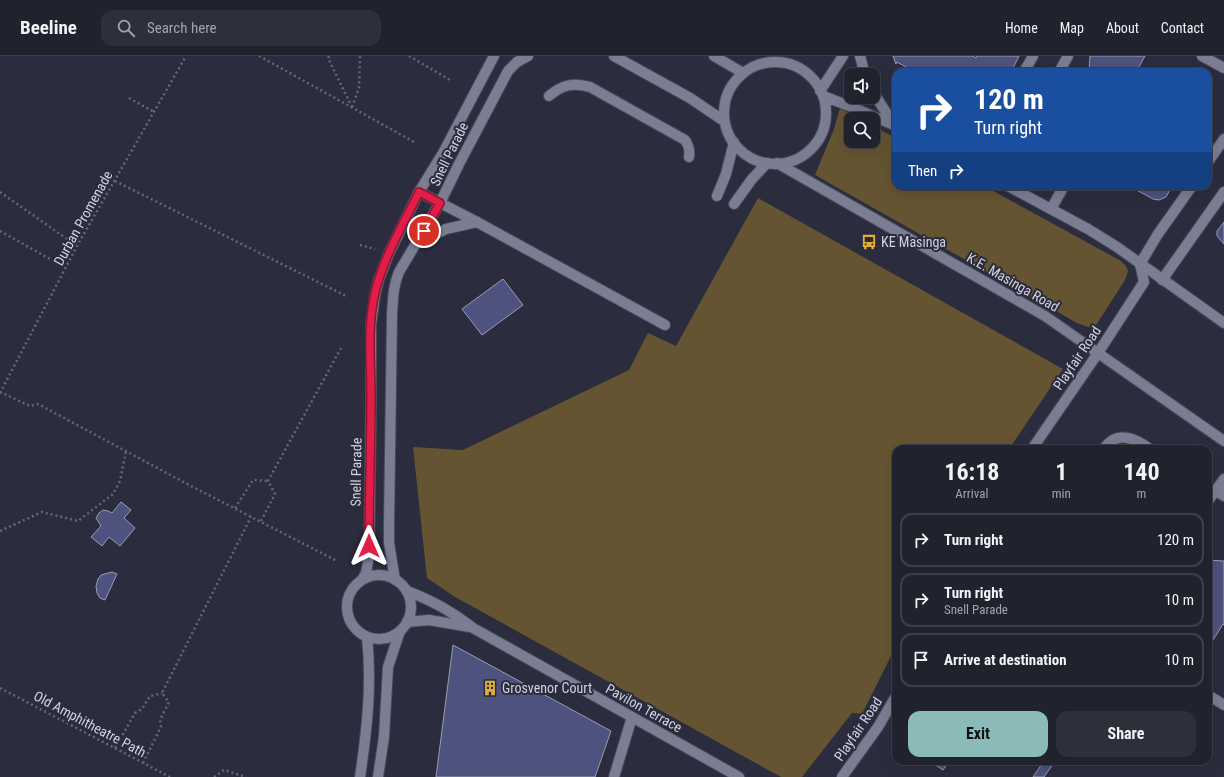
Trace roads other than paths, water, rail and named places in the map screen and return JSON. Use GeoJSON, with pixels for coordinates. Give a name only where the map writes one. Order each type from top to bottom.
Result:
{"type":"FeatureCollection","features":[{"type":"Feature","properties":{"kind":"street","name":"Snell Parade"},"geometry":{"type":"LineString","coordinates":[[367,637],[358,632],[351,624],[346,605],[354,586],[362,580],[366,573],[369,556],[371,324],[375,294],[389,253],[419,192],[443,153],[494,56]]}},
{"type":"Feature","properties":{"kind":"street","name":"Snell Parade"},"geometry":{"type":"LineString","coordinates":[[395,580],[389,524],[392,314],[395,281],[440,203],[508,71],[517,62],[528,56]]}},
{"type":"Feature","properties":{"kind":"street"},"geometry":{"type":"LineString","coordinates":[[614,56],[690,98],[724,121]]}},
{"type":"Feature","properties":{"kind":"street"},"geometry":{"type":"LineString","coordinates":[[714,56],[746,71]]}},
{"type":"Feature","properties":{"kind":"street"},"geometry":{"type":"LineString","coordinates":[[746,71],[765,62],[781,62],[792,65],[811,77],[822,93],[825,109],[824,123],[820,136],[813,147],[802,156],[790,161],[772,163],[754,159],[743,152],[728,132],[724,121],[724,107],[727,94],[733,83],[746,71],[755,56]]}},
{"type":"Feature","properties":{"kind":"street"},"geometry":{"type":"LineString","coordinates":[[822,93],[843,56]]}},
{"type":"Feature","properties":{"kind":"street"},"geometry":{"type":"LineString","coordinates":[[860,56],[863,68]]}},
{"type":"Feature","properties":{"kind":"street"},"geometry":{"type":"LineString","coordinates":[[1026,68],[1033,56]]}},
{"type":"Feature","properties":{"kind":"street"},"geometry":{"type":"LineString","coordinates":[[1061,68],[1068,56]]}},
{"type":"Feature","properties":{"kind":"street"},"geometry":{"type":"LineString","coordinates":[[1202,56],[1224,68]]}},
{"type":"Feature","properties":{"kind":"street"},"geometry":{"type":"LineString","coordinates":[[549,96],[563,86],[572,84],[590,87],[685,140],[689,145],[689,157]]}},
{"type":"Feature","properties":{"kind":"street"},"geometry":{"type":"LineString","coordinates":[[822,93],[892,125]]}},
{"type":"Feature","properties":{"kind":"street"},"geometry":{"type":"LineString","coordinates":[[880,103],[892,121]]}},
{"type":"Feature","properties":{"kind":"street"},"geometry":{"type":"LineString","coordinates":[[1212,156],[1224,139]]}},
{"type":"Feature","properties":{"kind":"street"},"geometry":{"type":"LineString","coordinates":[[717,196],[726,174],[734,142]]}},
{"type":"Feature","properties":{"kind":"street"},"geometry":{"type":"LineString","coordinates":[[734,204],[752,179],[772,163]]}},
{"type":"Feature","properties":{"kind":"street","name":"K.E. Masinga Road"},"geometry":{"type":"LineString","coordinates":[[772,163],[1045,316],[1224,441]]}},
{"type":"Feature","properties":{"kind":"street"},"geometry":{"type":"LineString","coordinates":[[1015,190],[1100,236],[1224,323]]}},
{"type":"Feature","properties":{"kind":"street"},"geometry":{"type":"LineString","coordinates":[[1051,209],[1062,190]]}},
{"type":"Feature","properties":{"kind":"street"},"geometry":{"type":"LineString","coordinates":[[1189,190],[1158,234],[1140,264],[1144,282],[1162,280],[1224,192]]}},
{"type":"Feature","properties":{"kind":"street"},"geometry":{"type":"LineString","coordinates":[[419,192],[665,325]]}},
{"type":"Feature","properties":{"kind":"street"},"geometry":{"type":"LineString","coordinates":[[416,244],[446,229],[477,222]]}},
{"type":"Feature","properties":{"kind":"street","name":"Playfair Road"},"geometry":{"type":"LineString","coordinates":[[1035,445],[1098,353],[1144,282]]}},
{"type":"Feature","properties":{"kind":"street"},"geometry":{"type":"LineString","coordinates":[[1108,445],[1112,440],[1123,438],[1132,438],[1143,445]]}},
{"type":"Feature","properties":{"kind":"street"},"geometry":{"type":"LineString","coordinates":[[1212,493],[1224,479]]}},
{"type":"Feature","properties":{"kind":"street"},"geometry":{"type":"LineString","coordinates":[[1224,485],[1219,493],[1224,496]]}},
{"type":"Feature","properties":{"kind":"street"},"geometry":{"type":"LineString","coordinates":[[362,580],[370,576],[388,576],[407,591],[410,597],[411,610],[407,622],[400,631],[388,667],[384,737],[378,777]]}},
{"type":"Feature","properties":{"kind":"street","name":"Pavilon Terrace"},"geometry":{"type":"LineString","coordinates":[[407,591],[438,604],[474,628],[739,777]]}},
{"type":"Feature","properties":{"kind":"street","name":"Pavilon Terrace"},"geometry":{"type":"LineString","coordinates":[[407,622],[429,620],[474,628]]}},
{"type":"Feature","properties":{"kind":"street"},"geometry":{"type":"LineString","coordinates":[[360,777],[369,703],[369,658],[367,637],[378,639],[390,637],[400,631]]}},
{"type":"Feature","properties":{"kind":"street"},"geometry":{"type":"LineString","coordinates":[[1212,698],[1224,705]]}},
{"type":"Feature","properties":{"kind":"street","name":"Playfair Road"},"geometry":{"type":"LineString","coordinates":[[842,777],[878,727],[892,703]]}},
{"type":"Feature","properties":{"kind":"street"},"geometry":{"type":"LineString","coordinates":[[614,777],[632,718]]}},
{"type":"Feature","properties":{"kind":"place","name":"KE Masinga"},"geometry":{"type":"Point","coordinates":[869,242]}},
{"type":"Feature","properties":{"kind":"place","name":"Grosvenor Court"},"geometry":{"type":"Point","coordinates":[490,688]}}]}
